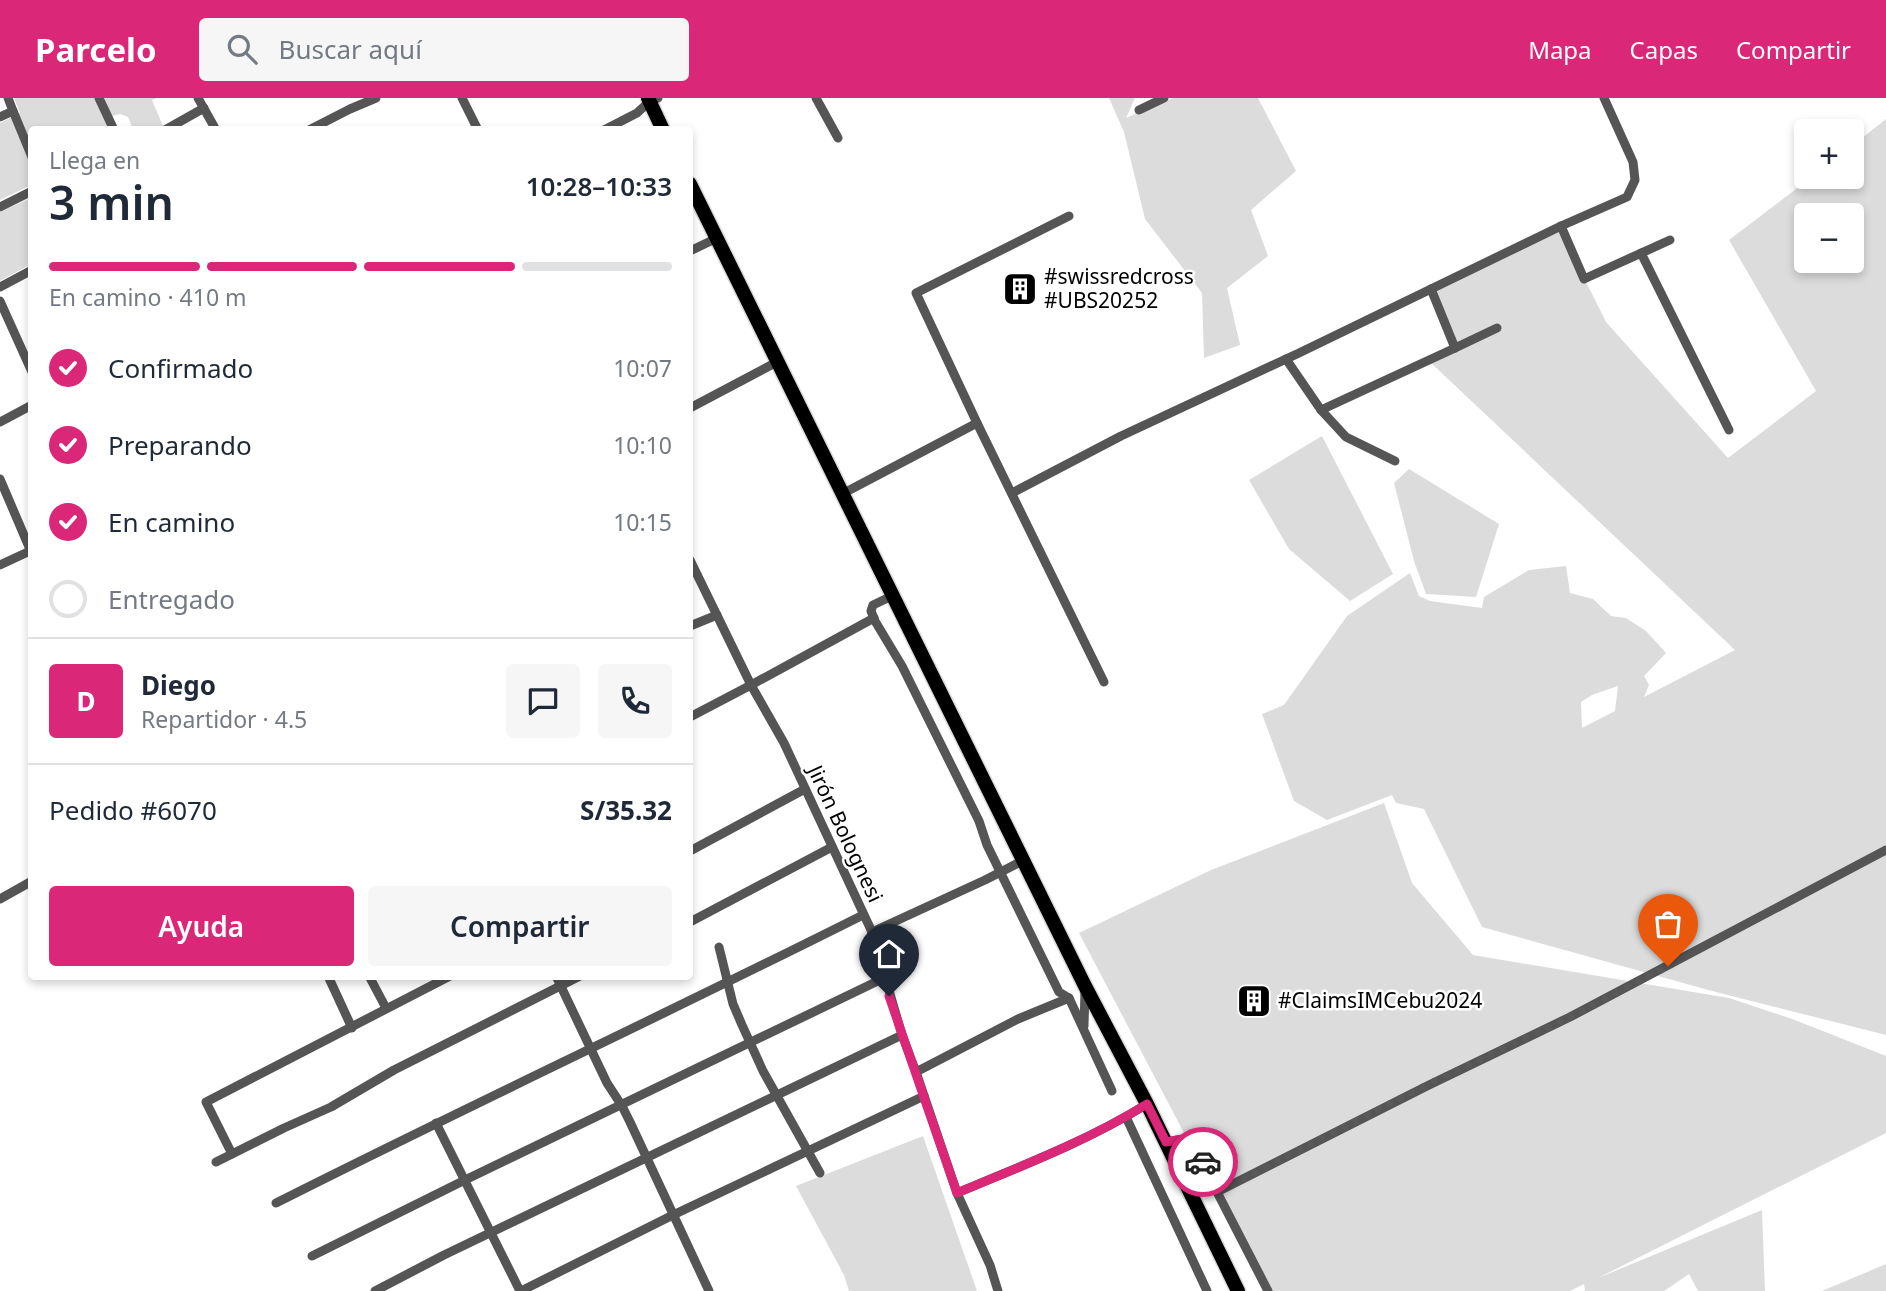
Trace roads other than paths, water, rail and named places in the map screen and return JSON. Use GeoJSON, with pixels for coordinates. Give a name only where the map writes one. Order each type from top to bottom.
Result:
{"type":"FeatureCollection","features":[{"type":"Feature","properties":{"kind":"highway"},"geometry":{"type":"LineString","coordinates":[[652,99],[662,126]]}},
{"type":"Feature","properties":{"kind":"highway"},"geometry":{"type":"LineString","coordinates":[[693,190],[1238,1291]]}},
{"type":"Feature","properties":{"kind":"street"},"geometry":{"type":"LineString","coordinates":[[8,98],[28,147]]}},
{"type":"Feature","properties":{"kind":"street"},"geometry":{"type":"LineString","coordinates":[[99,98],[112,126]]}},
{"type":"Feature","properties":{"kind":"street"},"geometry":{"type":"LineString","coordinates":[[198,98],[214,126]]}},
{"type":"Feature","properties":{"kind":"street"},"geometry":{"type":"LineString","coordinates":[[346,98],[350,109]]}},
{"type":"Feature","properties":{"kind":"street"},"geometry":{"type":"LineString","coordinates":[[317,126],[376,98]]}},
{"type":"Feature","properties":{"kind":"street"},"geometry":{"type":"LineString","coordinates":[[462,98],[476,126]]}},
{"type":"Feature","properties":{"kind":"street"},"geometry":{"type":"LineString","coordinates":[[816,98],[838,138]]}},
{"type":"Feature","properties":{"kind":"street"},"geometry":{"type":"LineString","coordinates":[[1139,110],[1164,98]]}},
{"type":"Feature","properties":{"kind":"street"},"geometry":{"type":"LineString","coordinates":[[1012,493],[1121,436],[1627,197],[1635,180],[1633,162],[1604,98]]}},
{"type":"Feature","properties":{"kind":"street"},"geometry":{"type":"LineString","coordinates":[[612,126],[637,113],[652,99]]}},
{"type":"Feature","properties":{"kind":"street"},"geometry":{"type":"LineString","coordinates":[[172,126],[204,108]]}},
{"type":"Feature","properties":{"kind":"street"},"geometry":{"type":"LineString","coordinates":[[0,117],[13,111]]}},
{"type":"Feature","properties":{"kind":"street"},"geometry":{"type":"LineString","coordinates":[[0,206],[28,193]]}},
{"type":"Feature","properties":{"kind":"street"},"geometry":{"type":"LineString","coordinates":[[1069,216],[916,293],[1104,682]]}},
{"type":"Feature","properties":{"kind":"street"},"geometry":{"type":"LineString","coordinates":[[1561,226],[1584,279],[1670,240]]}},
{"type":"Feature","properties":{"kind":"street"},"geometry":{"type":"LineString","coordinates":[[693,250],[717,238]]}},
{"type":"Feature","properties":{"kind":"street"},"geometry":{"type":"LineString","coordinates":[[1641,253],[1729,430]]}},
{"type":"Feature","properties":{"kind":"street"},"geometry":{"type":"LineString","coordinates":[[0,287],[28,272]]}},
{"type":"Feature","properties":{"kind":"street"},"geometry":{"type":"LineString","coordinates":[[1431,289],[1455,348]]}},
{"type":"Feature","properties":{"kind":"street"},"geometry":{"type":"LineString","coordinates":[[0,302],[28,363]]}},
{"type":"Feature","properties":{"kind":"street"},"geometry":{"type":"LineString","coordinates":[[1321,410],[1497,327]]}},
{"type":"Feature","properties":{"kind":"street"},"geometry":{"type":"LineString","coordinates":[[1286,359],[1321,410],[1346,437],[1395,461]]}},
{"type":"Feature","properties":{"kind":"street"},"geometry":{"type":"LineString","coordinates":[[693,406],[777,362]]}},
{"type":"Feature","properties":{"kind":"street"},"geometry":{"type":"LineString","coordinates":[[0,422],[28,407]]}},
{"type":"Feature","properties":{"kind":"street"},"geometry":{"type":"LineString","coordinates":[[842,494],[978,424]]}},
{"type":"Feature","properties":{"kind":"street"},"geometry":{"type":"LineString","coordinates":[[0,479],[28,546]]}},
{"type":"Feature","properties":{"kind":"street"},"geometry":{"type":"LineString","coordinates":[[0,565],[28,554]]}},
{"type":"Feature","properties":{"kind":"street","name":"Jirón Bolognesi"},"geometry":{"type":"LineString","coordinates":[[693,566],[751,685],[784,743],[872,932],[902,1035],[957,1193],[990,1265],[998,1291]]}},
{"type":"Feature","properties":{"kind":"street"},"geometry":{"type":"LineString","coordinates":[[894,595],[873,605],[874,618],[902,666],[979,821],[987,845],[1029,934],[1059,992],[1069,998],[1112,1091]]}},
{"type":"Feature","properties":{"kind":"street"},"geometry":{"type":"LineString","coordinates":[[693,625],[716,615]]}},
{"type":"Feature","properties":{"kind":"street"},"geometry":{"type":"LineString","coordinates":[[693,715],[874,618]]}},
{"type":"Feature","properties":{"kind":"street"},"geometry":{"type":"LineString","coordinates":[[693,849],[805,789]]}},
{"type":"Feature","properties":{"kind":"street"},"geometry":{"type":"LineString","coordinates":[[693,920],[832,847]]}},
{"type":"Feature","properties":{"kind":"street"},"geometry":{"type":"LineString","coordinates":[[1217,1192],[1429,1084],[1570,1017],[1886,850]]}},
{"type":"Feature","properties":{"kind":"street"},"geometry":{"type":"LineString","coordinates":[[872,932],[1024,860]]}},
{"type":"Feature","properties":{"kind":"street"},"geometry":{"type":"LineString","coordinates":[[0,899],[28,883]]}},
{"type":"Feature","properties":{"kind":"street"},"geometry":{"type":"LineString","coordinates":[[276,1203],[863,915]]}},
{"type":"Feature","properties":{"kind":"street"},"geometry":{"type":"LineString","coordinates":[[719,947],[733,1004],[764,1071],[820,1174]]}},
{"type":"Feature","properties":{"kind":"street"},"geometry":{"type":"LineString","coordinates":[[312,1256],[884,978]]}},
{"type":"Feature","properties":{"kind":"street"},"geometry":{"type":"LineString","coordinates":[[330,980],[352,1028]]}},
{"type":"Feature","properties":{"kind":"street"},"geometry":{"type":"LineString","coordinates":[[371,980],[386,1008]]}},
{"type":"Feature","properties":{"kind":"street"},"geometry":{"type":"LineString","coordinates":[[232,1154],[206,1102],[442,980]]}},
{"type":"Feature","properties":{"kind":"street"},"geometry":{"type":"LineString","coordinates":[[558,980],[607,1083],[622,1106],[709,1291]]}},
{"type":"Feature","properties":{"kind":"street"},"geometry":{"type":"LineString","coordinates":[[216,1162],[331,1107],[394,1070],[572,980]]}},
{"type":"Feature","properties":{"kind":"street"},"geometry":{"type":"LineString","coordinates":[[1084,1029],[1085,986]]}},
{"type":"Feature","properties":{"kind":"street"},"geometry":{"type":"LineString","coordinates":[[916,1072],[1018,1019],[1069,998]]}},
{"type":"Feature","properties":{"kind":"street"},"geometry":{"type":"LineString","coordinates":[[375,1291],[444,1255],[902,1035]]}},
{"type":"Feature","properties":{"kind":"street"},"geometry":{"type":"LineString","coordinates":[[436,1123],[491,1234],[523,1290],[673,1215],[924,1096]]}},
{"type":"Feature","properties":{"kind":"street"},"geometry":{"type":"LineString","coordinates":[[957,1193],[1025,1165],[1126,1117],[1147,1104]]}},
{"type":"Feature","properties":{"kind":"street"},"geometry":{"type":"LineString","coordinates":[[1126,1117],[1207,1291]]}},
{"type":"Feature","properties":{"kind":"street"},"geometry":{"type":"LineString","coordinates":[[1166,1142],[1183,1139],[1195,1143],[1268,1291]]}},
{"type":"Feature","properties":{"kind":"place","name":"#swissredcross #UBS20252"},"geometry":{"type":"Point","coordinates":[1020,289]}},
{"type":"Feature","properties":{"kind":"place","name":"#ClaimsIMCebu2024"},"geometry":{"type":"Point","coordinates":[1254,1001]}}]}
